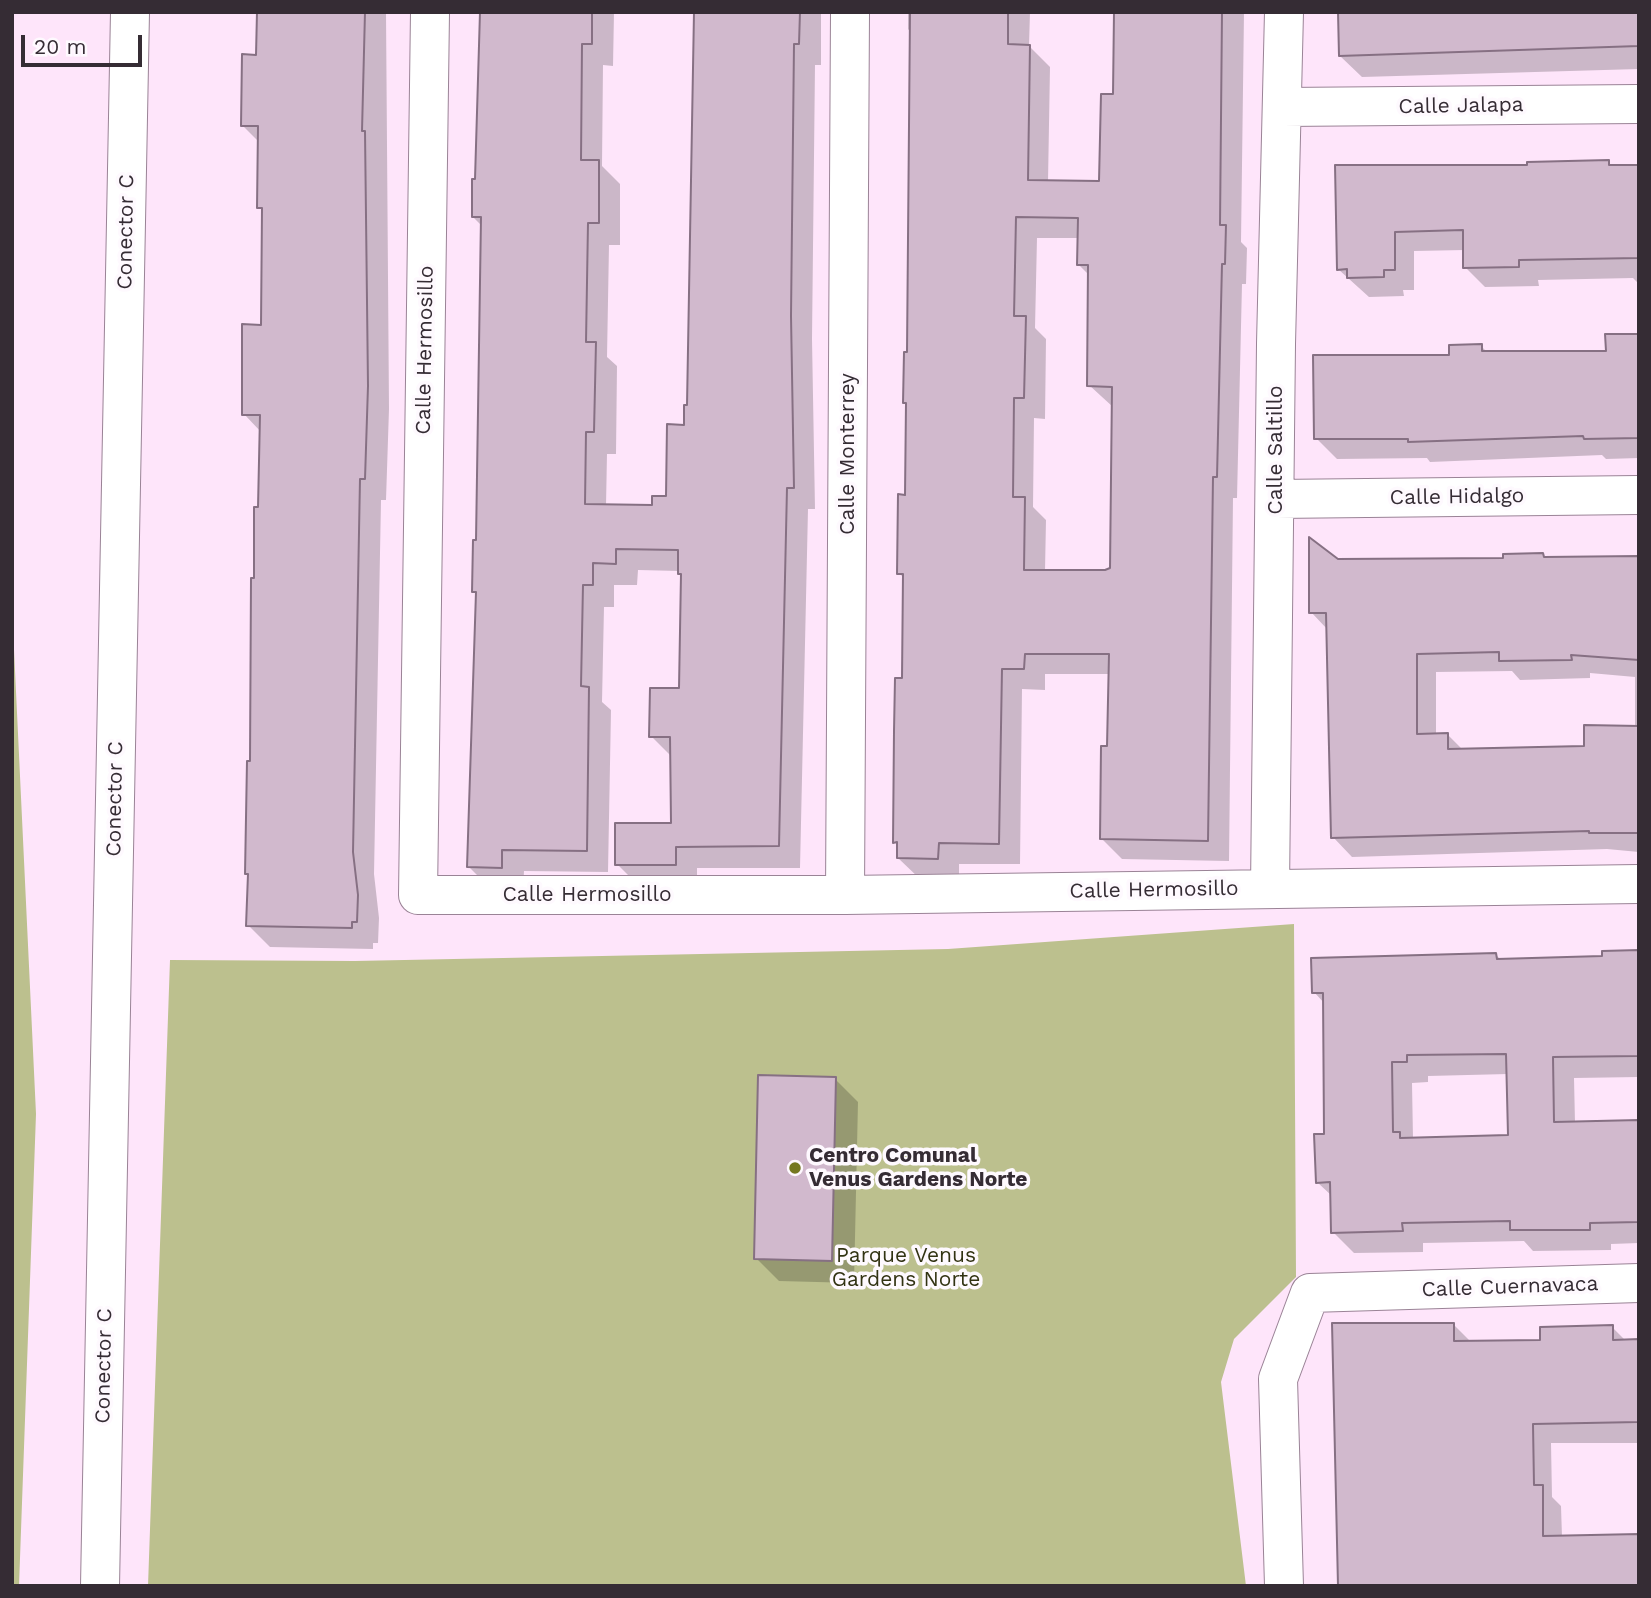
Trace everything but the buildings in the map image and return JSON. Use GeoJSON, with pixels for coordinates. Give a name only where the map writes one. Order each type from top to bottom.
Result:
{"type":"FeatureCollection","features":[{"type":"Feature","properties":{"kind":"street","name":"Conector C"},"geometry":{"type":"LineString","coordinates":[[100,1586],[130,12]]}},
{"type":"Feature","properties":{"kind":"street","name":"Calle Hermosillo"},"geometry":{"type":"LineString","coordinates":[[430,12],[418,895],[845,895],[1639,884]]}},
{"type":"Feature","properties":{"kind":"street","name":"Calle Monterrey"},"geometry":{"type":"LineString","coordinates":[[845,895],[850,12]]}},
{"type":"Feature","properties":{"kind":"street","name":"Calle Saltillo"},"geometry":{"type":"LineString","coordinates":[[1270,888],[1276,344],[1284,12]]}},
{"type":"Feature","properties":{"kind":"street","name":"Calle Jalapa"},"geometry":{"type":"LineString","coordinates":[[1283,107],[1639,104]]}},
{"type":"Feature","properties":{"kind":"street","name":"Calle Hidalgo"},"geometry":{"type":"LineString","coordinates":[[1276,499],[1639,495]]}},
{"type":"Feature","properties":{"kind":"street","name":"Calle Cuernavaca"},"geometry":{"type":"LineString","coordinates":[[1284,1586],[1278,1379],[1310,1293],[1639,1283]]}},
{"type":"Feature","properties":{"kind":"green space"},"geometry":{"type":"Polygon","coordinates":[[[12,607],[36,1114],[19,1586],[12,1586],[12,607]]]}},
{"type":"Feature","properties":{"kind":"green space","name":"Parque Venus Gardens Norte"},"geometry":{"type":"Polygon","coordinates":[[[1294,924],[1296,1277],[1234,1339],[1221,1382],[1246,1586],[148,1586],[170,960],[355,961],[948,949],[1294,924]]]}},
{"type":"Feature","properties":{"kind":"place","name":"Centro Comunal Venus Gardens Norte"},"geometry":{"type":"Point","coordinates":[795,1168]}}]}
